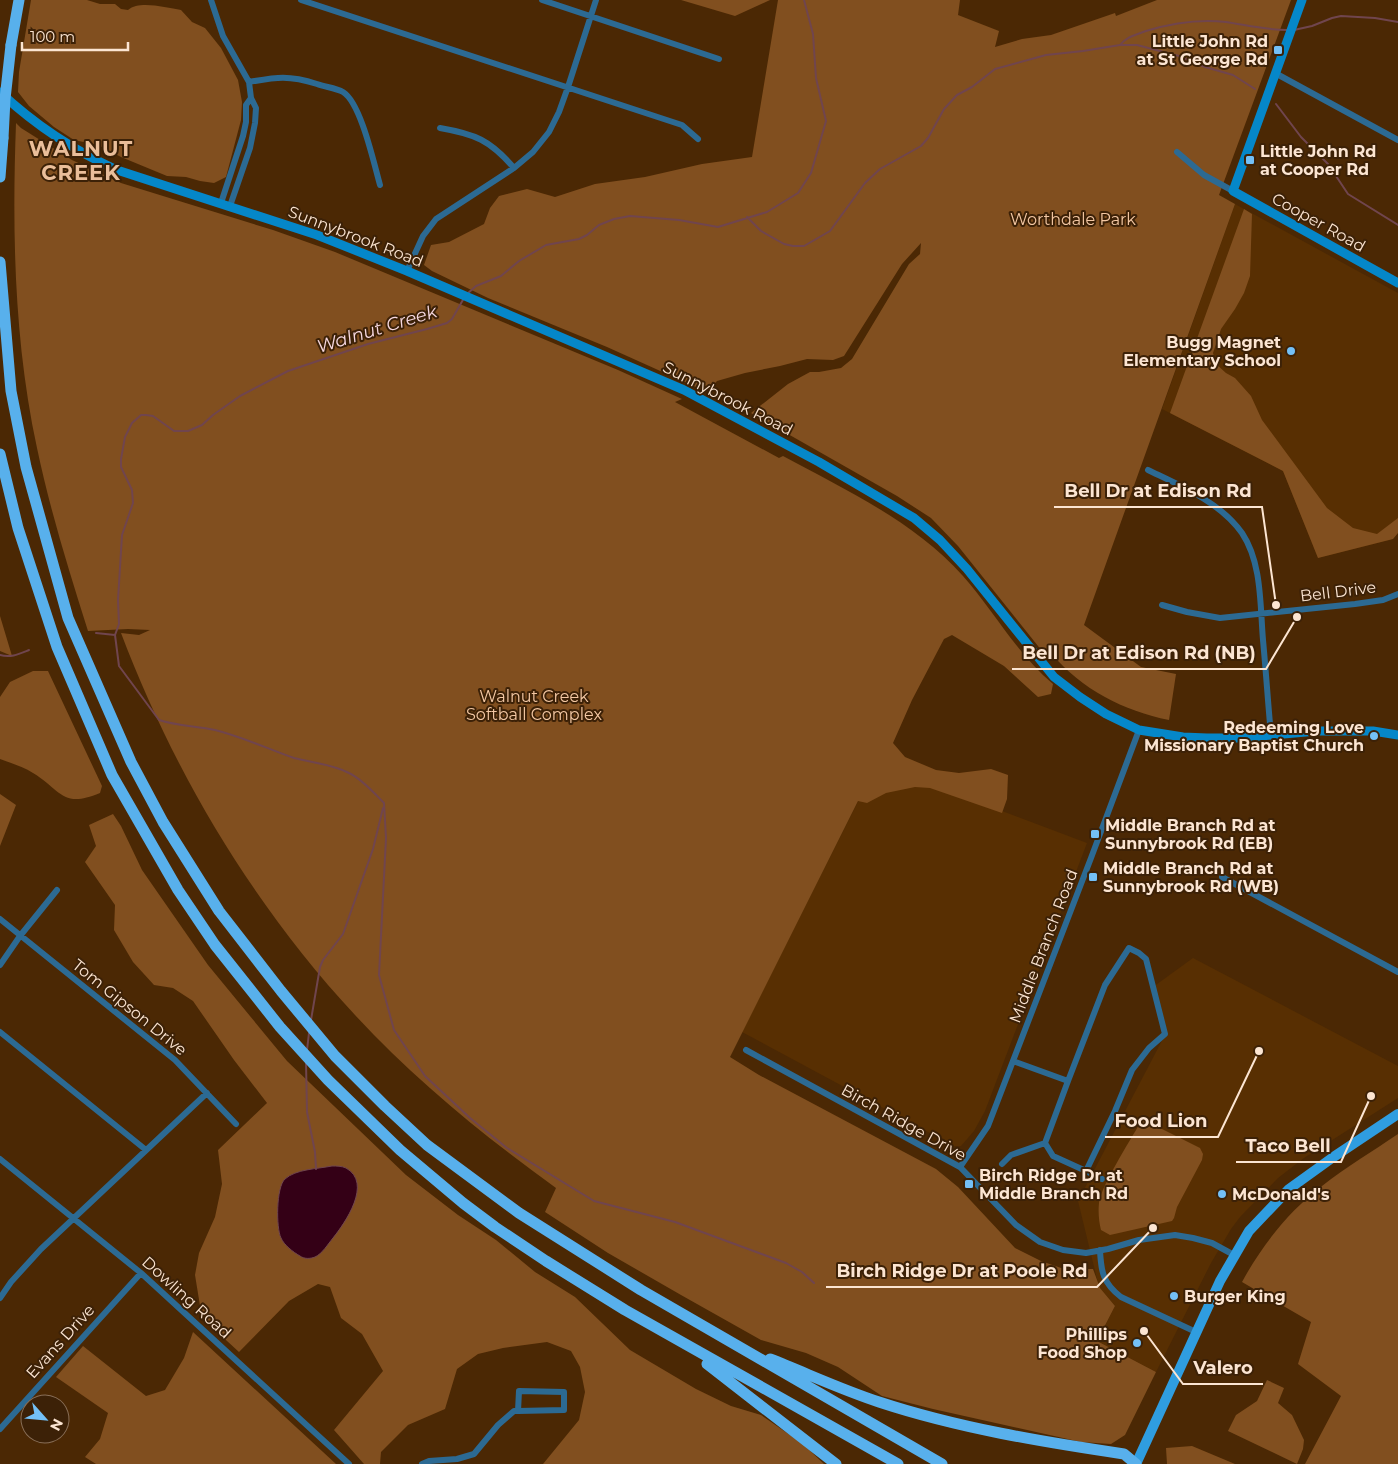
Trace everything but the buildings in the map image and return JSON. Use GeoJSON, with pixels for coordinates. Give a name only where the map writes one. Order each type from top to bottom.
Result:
{"type":"FeatureCollection","features":[{"type":"Feature","properties":{"kind":"highway"},"geometry":{"type":"LineString","coordinates":[[0,177],[5,99],[11,45],[19,0]]}},
{"type":"Feature","properties":{"kind":"highway"},"geometry":{"type":"LineString","coordinates":[[0,262],[11,391],[26,467],[68,618],[131,762],[163,822],[219,911],[281,991],[335,1056],[385,1106],[427,1145],[519,1213],[641,1290],[942,1464]]}},
{"type":"Feature","properties":{"kind":"highway"},"geometry":{"type":"LineString","coordinates":[[0,454],[18,528],[57,647],[112,775],[178,890],[215,945],[280,1027],[322,1073],[407,1156],[463,1204],[495,1227],[570,1276],[676,1339],[898,1464]]}},
{"type":"Feature","properties":{"kind":"highway"},"geometry":{"type":"LineString","coordinates":[[676,1339],[836,1464]]}},
{"type":"Feature","properties":{"kind":"highway"},"geometry":{"type":"LineString","coordinates":[[731,1343],[882,1403],[990,1430],[1124,1454],[1136,1464]]}},
{"type":"Feature","properties":{"kind":"main road"},"geometry":{"type":"LineString","coordinates":[[1233,191],[1302,0]]}},
{"type":"Feature","properties":{"kind":"main road","name":"Sunnybrook Road"},"geometry":{"type":"LineString","coordinates":[[0,92],[22,112],[58,139],[95,160],[142,179],[317,235],[407,271],[684,390],[819,462],[914,518],[940,540],[967,568],[1054,677],[1106,714],[1139,730],[1183,737],[1207,738],[1317,731],[1373,732],[1398,735]]}},
{"type":"Feature","properties":{"kind":"main road","name":"Cooper Road"},"geometry":{"type":"LineString","coordinates":[[1233,191],[1398,283]]}},
{"type":"Feature","properties":{"kind":"main road"},"geometry":{"type":"LineString","coordinates":[[1136,1464],[1196,1332],[1234,1256],[1249,1231],[1289,1189],[1350,1145],[1398,1114]]}},
{"type":"Feature","properties":{"kind":"street"},"geometry":{"type":"LineString","coordinates":[[211,0],[224,36],[249,82],[251,98],[256,108],[250,148],[226,205]]}},
{"type":"Feature","properties":{"kind":"street"},"geometry":{"type":"LineString","coordinates":[[301,0],[682,125],[698,139]]}},
{"type":"Feature","properties":{"kind":"street"},"geometry":{"type":"LineString","coordinates":[[542,0],[719,59]]}},
{"type":"Feature","properties":{"kind":"street"},"geometry":{"type":"LineString","coordinates":[[407,271],[423,236],[436,219],[514,168],[533,152],[549,132],[568,87],[596,0]]}},
{"type":"Feature","properties":{"kind":"street"},"geometry":{"type":"LineString","coordinates":[[1275,73],[1398,140]]}},
{"type":"Feature","properties":{"kind":"street"},"geometry":{"type":"LineString","coordinates":[[249,82],[287,76],[344,93],[358,113],[380,185]]}},
{"type":"Feature","properties":{"kind":"street"},"geometry":{"type":"LineString","coordinates":[[226,205],[246,122],[246,105],[251,98]]}},
{"type":"Feature","properties":{"kind":"street"},"geometry":{"type":"LineString","coordinates":[[440,128],[465,133],[486,141],[506,158],[514,168]]}},
{"type":"Feature","properties":{"kind":"street"},"geometry":{"type":"LineString","coordinates":[[240,145],[250,148]]}},
{"type":"Feature","properties":{"kind":"street","name":"Cooper Road"},"geometry":{"type":"LineString","coordinates":[[1177,152],[1204,175],[1233,191]]}},
{"type":"Feature","properties":{"kind":"street"},"geometry":{"type":"LineString","coordinates":[[1148,470],[1200,496],[1223,513],[1241,532],[1253,554],[1261,613],[1271,735]]}},
{"type":"Feature","properties":{"kind":"street","name":"Bell Drive"},"geometry":{"type":"LineString","coordinates":[[1162,605],[1220,618],[1355,604],[1383,600],[1398,594]]}},
{"type":"Feature","properties":{"kind":"street","name":"Middle Branch Road"},"geometry":{"type":"LineString","coordinates":[[960,1167],[988,1126],[1139,730]]}},
{"type":"Feature","properties":{"kind":"street"},"geometry":{"type":"LineString","coordinates":[[1222,877],[1398,972]]}},
{"type":"Feature","properties":{"kind":"street"},"geometry":{"type":"LineString","coordinates":[[0,965],[20,936],[57,890]]}},
{"type":"Feature","properties":{"kind":"street","name":"Tom Gipson Drive"},"geometry":{"type":"LineString","coordinates":[[0,919],[174,1060],[236,1124]]}},
{"type":"Feature","properties":{"kind":"street"},"geometry":{"type":"LineString","coordinates":[[1002,1164],[1011,1155],[1044,1143],[1105,985],[1129,948],[1139,953],[1146,960],[1165,1034],[1149,1048],[1132,1070],[1115,1111],[1086,1171]]}},
{"type":"Feature","properties":{"kind":"street"},"geometry":{"type":"LineString","coordinates":[[0,1032],[146,1150]]}},
{"type":"Feature","properties":{"kind":"street","name":"Birch Ridge Drive"},"geometry":{"type":"LineString","coordinates":[[746,1050],[960,1167],[1016,1225],[1040,1242],[1063,1250],[1086,1253],[1139,1240],[1175,1235],[1212,1243],[1234,1256]]}},
{"type":"Feature","properties":{"kind":"street"},"geometry":{"type":"LineString","coordinates":[[1013,1061],[1068,1081]]}},
{"type":"Feature","properties":{"kind":"street"},"geometry":{"type":"LineString","coordinates":[[0,1298],[10,1282],[41,1249],[207,1093]]}},
{"type":"Feature","properties":{"kind":"street"},"geometry":{"type":"LineString","coordinates":[[1044,1143],[1053,1156],[1102,1179]]}},
{"type":"Feature","properties":{"kind":"street","name":"Dowling Road"},"geometry":{"type":"LineString","coordinates":[[0,1159],[141,1273],[349,1464]]}},
{"type":"Feature","properties":{"kind":"street"},"geometry":{"type":"LineString","coordinates":[[1100,1250],[1103,1274],[1111,1289],[1121,1297],[1196,1332]]}},
{"type":"Feature","properties":{"kind":"street","name":"Evans Drive"},"geometry":{"type":"LineString","coordinates":[[0,1429],[141,1273]]}},
{"type":"Feature","properties":{"kind":"street"},"geometry":{"type":"LineString","coordinates":[[422,1464],[429,1461],[458,1459],[474,1454],[498,1425],[514,1411],[518,1411],[564,1410],[564,1392],[519,1391],[518,1411]]}},
{"type":"Feature","properties":{"kind":"shaded area","name":"Bugg Magnet Elementary School"},"geometry":{"type":"Polygon","coordinates":[[[1235,204],[1398,293],[1398,533],[1393,539],[1318,558],[1283,471],[1162,409],[1235,204]]]}},
{"type":"Feature","properties":{"kind":"shaded area"},"geometry":{"type":"Polygon","coordinates":[[[877,764],[1087,843],[985,1111],[974,1131],[961,1146],[954,1146],[742,1032],[877,764]]]}},
{"type":"Feature","properties":{"kind":"shaded area"},"geometry":{"type":"Polygon","coordinates":[[[1193,958],[1398,1066],[1398,1098],[1304,1158],[1278,1178],[1240,1217],[1211,1263],[1156,1372],[1097,1341],[1115,1306],[1100,1288],[1078,1201],[1167,1031],[1153,987],[1193,958]]]}},
{"type":"Feature","properties":{"kind":"shaded area"},"geometry":{"type":"Polygon","coordinates":[[[332,1166],[344,1167],[354,1175],[357,1183],[357,1193],[354,1203],[344,1223],[318,1256],[303,1258],[284,1243],[279,1233],[278,1199],[282,1183],[295,1173],[332,1166]]]}},
{"type":"Feature","properties":{"kind":"green space"},"geometry":{"type":"Polygon","coordinates":[[[31,0],[87,0],[100,4],[115,4],[121,9],[128,10],[133,7],[146,5],[161,6],[181,10],[192,22],[205,28],[221,48],[238,80],[242,102],[241,120],[226,177],[214,183],[186,177],[167,176],[121,157],[98,145],[74,140],[54,127],[29,106],[18,92],[19,72],[31,0]]]}},
{"type":"Feature","properties":{"kind":"green space"},"geometry":{"type":"Polygon","coordinates":[[[681,0],[770,0],[735,16],[681,0]]]}},
{"type":"Feature","properties":{"kind":"green space","name":"Worthdale Park"},"geometry":{"type":"Polygon","coordinates":[[[778,0],[960,0],[958,15],[999,31],[995,47],[1022,39],[1051,35],[1115,13],[1116,16],[1157,0],[1291,0],[1219,195],[1235,204],[1084,625],[1141,667],[1176,674],[1169,720],[1136,711],[1104,697],[1076,678],[1052,654],[1046,656],[958,546],[931,518],[897,496],[751,413],[788,384],[810,372],[841,368],[852,359],[909,264],[920,254],[921,243],[902,264],[844,356],[833,360],[807,359],[745,373],[717,381],[707,392],[607,347],[488,298],[432,271],[424,265],[431,245],[449,242],[484,224],[490,208],[499,196],[527,189],[555,197],[595,184],[645,177],[702,164],[752,157],[778,0]]]}},
{"type":"Feature","properties":{"kind":"green space","name":"Walnut Creek Softball Complex"},"geometry":{"type":"Polygon","coordinates":[[[16,123],[72,160],[121,183],[273,230],[335,252],[618,370],[682,399],[675,402],[779,458],[783,456],[902,523],[944,557],[974,589],[1017,646],[1053,684],[1051,694],[1038,697],[1004,666],[952,635],[944,639],[912,700],[893,743],[905,757],[936,770],[959,773],[991,769],[1008,775],[1007,799],[1002,813],[930,788],[915,787],[886,793],[867,803],[858,801],[730,1057],[759,1075],[936,1169],[958,1187],[1015,1248],[1041,1261],[1064,1269],[1093,1269],[1100,1288],[1115,1306],[1097,1341],[1156,1372],[1125,1435],[1111,1444],[1081,1442],[882,1396],[838,1367],[806,1353],[761,1340],[681,1295],[608,1253],[545,1212],[556,1188],[477,1128],[426,1085],[378,1039],[318,973],[250,883],[191,786],[166,736],[142,685],[121,633],[139,635],[150,630],[88,631],[48,494],[29,408],[23,367],[16,286],[14,205],[16,123]]]}},
{"type":"Feature","properties":{"kind":"green space"},"geometry":{"type":"Polygon","coordinates":[[[1244,209],[1252,214],[1250,276],[1244,293],[1221,329],[1213,353],[1216,364],[1235,378],[1251,396],[1262,420],[1327,508],[1353,528],[1377,534],[1398,518],[1398,533],[1393,539],[1318,558],[1283,471],[1170,413],[1244,209]]]}},
{"type":"Feature","properties":{"kind":"green space"},"geometry":{"type":"Polygon","coordinates":[[[0,616],[12,656],[0,651],[0,616]]]}},
{"type":"Feature","properties":{"kind":"green space"},"geometry":{"type":"Polygon","coordinates":[[[33,671],[48,671],[102,786],[100,793],[77,799],[69,798],[29,771],[0,759],[0,697],[10,682],[33,671]]]}},
{"type":"Feature","properties":{"kind":"green space"},"geometry":{"type":"Polygon","coordinates":[[[0,794],[16,805],[0,846],[0,794]]]}},
{"type":"Feature","properties":{"kind":"green space"},"geometry":{"type":"Polygon","coordinates":[[[113,814],[121,826],[142,870],[208,965],[287,1061],[406,1175],[458,1215],[496,1240],[535,1272],[575,1297],[630,1350],[696,1389],[731,1406],[761,1415],[803,1444],[824,1464],[543,1464],[579,1420],[585,1392],[580,1367],[571,1351],[547,1342],[503,1348],[478,1354],[457,1369],[445,1409],[408,1425],[381,1452],[380,1464],[364,1464],[334,1430],[383,1371],[362,1334],[341,1318],[330,1287],[318,1284],[289,1301],[239,1352],[202,1318],[195,1275],[199,1253],[215,1217],[222,1184],[218,1150],[267,1103],[193,1001],[173,988],[154,985],[133,962],[114,930],[115,905],[85,862],[96,846],[89,825],[113,814]]]}},
{"type":"Feature","properties":{"kind":"green space"},"geometry":{"type":"Polygon","coordinates":[[[1144,1120],[1200,1148],[1203,1154],[1202,1160],[1177,1207],[1172,1221],[1110,1235],[1101,1230],[1099,1203],[1101,1195],[1116,1163],[1140,1123],[1144,1120]]]}},
{"type":"Feature","properties":{"kind":"green space"},"geometry":{"type":"Polygon","coordinates":[[[1398,1134],[1398,1464],[1305,1464],[1341,1396],[1298,1364],[1311,1322],[1242,1282],[1267,1242],[1298,1206],[1331,1179],[1398,1134]]]}},
{"type":"Feature","properties":{"kind":"green space"},"geometry":{"type":"Polygon","coordinates":[[[193,1332],[336,1464],[96,1464],[85,1457],[100,1439],[108,1413],[56,1377],[83,1346],[146,1396],[165,1390],[184,1358],[193,1332]]]}},
{"type":"Feature","properties":{"kind":"green space"},"geometry":{"type":"Polygon","coordinates":[[[1267,1380],[1284,1388],[1278,1403],[1292,1415],[1304,1440],[1303,1449],[1297,1464],[1228,1431],[1236,1415],[1257,1401],[1267,1380]]]}},
{"type":"Feature","properties":{"kind":"green space"},"geometry":{"type":"Polygon","coordinates":[[[1192,1446],[1235,1464],[1167,1464],[1166,1448],[1192,1446]]]}},
{"type":"Feature","properties":{"kind":"waterway","name":"Walnut Creek"},"geometry":{"type":"LineString","coordinates":[[467,294],[476,286],[501,276],[519,261],[546,245],[579,239],[599,225],[614,219],[630,216],[679,220],[718,227],[767,212],[798,193],[811,173],[826,121],[816,78],[813,34],[804,0]]}},
{"type":"Feature","properties":{"kind":"waterway"},"geometry":{"type":"LineString","coordinates":[[1294,30],[1341,16],[1375,18],[1398,22]]}},
{"type":"Feature","properties":{"kind":"waterway"},"geometry":{"type":"LineString","coordinates":[[1120,45],[1129,38],[1146,31],[1196,21],[1216,21],[1287,30]]}},
{"type":"Feature","properties":{"kind":"waterway"},"geometry":{"type":"LineString","coordinates":[[747,217],[761,231],[784,244],[804,246],[830,231],[865,183],[880,169],[921,146],[928,138],[944,109],[957,95],[972,87],[995,69],[1046,55],[1120,45],[1137,45],[1179,56],[1205,67],[1233,75],[1255,89]]}},
{"type":"Feature","properties":{"kind":"waterway"},"geometry":{"type":"LineString","coordinates":[[1276,104],[1301,137],[1328,164],[1348,194],[1398,225]]}},
{"type":"Feature","properties":{"kind":"waterway"},"geometry":{"type":"LineString","coordinates":[[464,298],[452,319],[447,323],[368,344],[288,371],[240,396],[202,425],[188,431],[174,431],[153,416],[141,415],[132,423],[125,437],[121,459],[121,467],[132,490],[133,503],[122,535],[118,600],[119,624],[115,635],[119,666],[159,720],[215,730],[294,758],[343,770],[368,786],[384,803],[386,838],[379,975],[394,1030],[425,1076],[470,1118],[507,1148],[594,1201],[675,1222],[786,1263],[802,1272],[814,1283]]}},
{"type":"Feature","properties":{"kind":"waterway","name":"Walnut Creek"},"geometry":{"type":"LineString","coordinates":[[96,633],[115,635]]}},
{"type":"Feature","properties":{"kind":"waterway","name":"Walnut Creek"},"geometry":{"type":"LineString","coordinates":[[0,655],[11,656],[29,650]]}},
{"type":"Feature","properties":{"kind":"waterway"},"geometry":{"type":"LineString","coordinates":[[311,1020],[320,967],[323,960],[343,934],[373,849],[383,808]]}},
{"type":"Feature","properties":{"kind":"waterway"},"geometry":{"type":"LineString","coordinates":[[307,1050],[309,1033]]}},
{"type":"Feature","properties":{"kind":"waterway"},"geometry":{"type":"LineString","coordinates":[[306,1062],[307,1112],[315,1152],[316,1169]]}},
{"type":"Feature","properties":{"kind":"place","name":"Little John Rd at St George Rd"},"geometry":{"type":"Point","coordinates":[1278,50]}},
{"type":"Feature","properties":{"kind":"place","name":"Little John Rd at Cooper Rd"},"geometry":{"type":"Point","coordinates":[1250,160]}},
{"type":"Feature","properties":{"kind":"place","name":"Bugg Magnet Elementary School"},"geometry":{"type":"Point","coordinates":[1291,351]}},
{"type":"Feature","properties":{"kind":"place","name":"Bell Dr at Edison Rd"},"geometry":{"type":"Point","coordinates":[1276,605]}},
{"type":"Feature","properties":{"kind":"place","name":"Bell Dr at Edison Rd (NB)"},"geometry":{"type":"Point","coordinates":[1297,617]}},
{"type":"Feature","properties":{"kind":"place","name":"Redeeming Love Missionary Baptist Church"},"geometry":{"type":"Point","coordinates":[1374,736]}},
{"type":"Feature","properties":{"kind":"place","name":"Middle Branch Rd at Sunnybrook Rd (EB)"},"geometry":{"type":"Point","coordinates":[1095,834]}},
{"type":"Feature","properties":{"kind":"place","name":"Middle Branch Rd at Sunnybrook Rd (WB)"},"geometry":{"type":"Point","coordinates":[1093,877]}},
{"type":"Feature","properties":{"kind":"place","name":"Food Lion"},"geometry":{"type":"Point","coordinates":[1259,1051]}},
{"type":"Feature","properties":{"kind":"place","name":"Taco Bell"},"geometry":{"type":"Point","coordinates":[1371,1096]}},
{"type":"Feature","properties":{"kind":"place","name":"Birch Ridge Dr at Middle Branch Rd"},"geometry":{"type":"Point","coordinates":[969,1184]}},
{"type":"Feature","properties":{"kind":"place","name":"McDonald's"},"geometry":{"type":"Point","coordinates":[1222,1194]}},
{"type":"Feature","properties":{"kind":"place","name":"Birch Ridge Dr at Poole Rd"},"geometry":{"type":"Point","coordinates":[1153,1228]}},
{"type":"Feature","properties":{"kind":"place","name":"Burger King"},"geometry":{"type":"Point","coordinates":[1174,1296]}},
{"type":"Feature","properties":{"kind":"place","name":"Valero"},"geometry":{"type":"Point","coordinates":[1144,1331]}},
{"type":"Feature","properties":{"kind":"place","name":"Phillips Food Shop"},"geometry":{"type":"Point","coordinates":[1137,1343]}},
{"type":"Feature","properties":{"kind":"district","name":"WALNUT CREEK"},"geometry":{"type":"Point","coordinates":[81,161]}}]}
